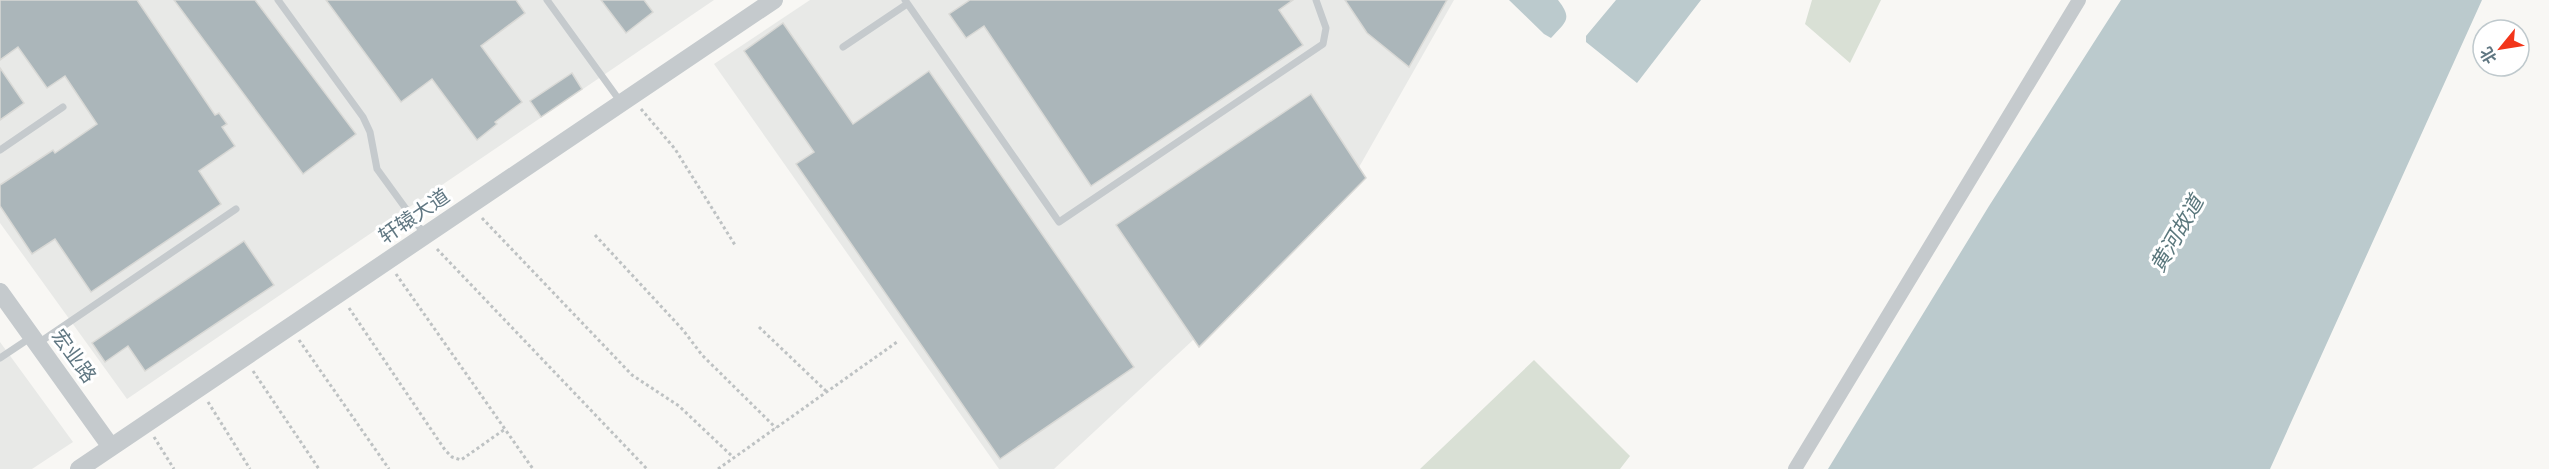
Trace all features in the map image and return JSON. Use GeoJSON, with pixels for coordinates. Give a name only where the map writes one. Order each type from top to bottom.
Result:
{"type":"FeatureCollection","features":[{"type":"Feature","properties":{"kind":"street","name":"轩辕大道"},"geometry":{"type":"LineString","coordinates":[[78,469],[774,0]]}},
{"type":"Feature","properties":{"kind":"street"},"geometry":{"type":"LineString","coordinates":[[1795,469],[2079,0]]}},
{"type":"Feature","properties":{"kind":"street","name":"宏业路"},"geometry":{"type":"LineString","coordinates":[[0,292],[111,447]]}},
{"type":"Feature","properties":{"kind":"lane"},"geometry":{"type":"LineString","coordinates":[[278,0],[363,117],[370,132],[377,169],[425,236]]}},
{"type":"Feature","properties":{"kind":"lane"},"geometry":{"type":"LineString","coordinates":[[547,0],[626,100]]}},
{"type":"Feature","properties":{"kind":"lane"},"geometry":{"type":"LineString","coordinates":[[843,47],[906,2],[1059,222],[1323,44],[1326,28],[1316,0]]}},
{"type":"Feature","properties":{"kind":"lane"},"geometry":{"type":"LineString","coordinates":[[0,150],[63,107]]}},
{"type":"Feature","properties":{"kind":"lane"},"geometry":{"type":"LineString","coordinates":[[0,358],[35,340],[236,209]]}},
{"type":"Feature","properties":{"kind":"path"},"geometry":{"type":"LineString","coordinates":[[626,100],[675,149],[735,245]]}},
{"type":"Feature","properties":{"kind":"path"},"geometry":{"type":"LineString","coordinates":[[470,205],[632,375],[679,406],[734,458]]}},
{"type":"Feature","properties":{"kind":"path"},"geometry":{"type":"LineString","coordinates":[[595,235],[683,330],[702,355],[776,428]]}},
{"type":"Feature","properties":{"kind":"path"},"geometry":{"type":"LineString","coordinates":[[425,236],[646,469]]}},
{"type":"Feature","properties":{"kind":"path"},"geometry":{"type":"LineString","coordinates":[[387,261],[533,469]]}},
{"type":"Feature","properties":{"kind":"path"},"geometry":{"type":"LineString","coordinates":[[339,294],[452,457],[461,460],[505,429]]}},
{"type":"Feature","properties":{"kind":"path"},"geometry":{"type":"LineString","coordinates":[[290,327],[389,469]]}},
{"type":"Feature","properties":{"kind":"path"},"geometry":{"type":"LineString","coordinates":[[759,327],[827,392]]}},
{"type":"Feature","properties":{"kind":"path"},"geometry":{"type":"LineString","coordinates":[[718,469],[897,342]]}},
{"type":"Feature","properties":{"kind":"path"},"geometry":{"type":"LineString","coordinates":[[244,357],[319,469]]}},
{"type":"Feature","properties":{"kind":"path"},"geometry":{"type":"LineString","coordinates":[[199,388],[250,469]]}},
{"type":"Feature","properties":{"kind":"path"},"geometry":{"type":"LineString","coordinates":[[146,423],[174,469]]}},
{"type":"Feature","properties":{"kind":"shaded area"},"geometry":{"type":"Polygon","coordinates":[[[0,0],[714,0],[127,399],[0,223],[0,0]]]}},
{"type":"Feature","properties":{"kind":"shaded area"},"geometry":{"type":"Polygon","coordinates":[[[810,0],[1454,0],[1350,183],[1192,341],[1054,469],[999,469],[714,64],[810,0]]]}},
{"type":"Feature","properties":{"kind":"shaded area"},"geometry":{"type":"Polygon","coordinates":[[[1812,0],[1881,0],[1850,63],[1805,24],[1812,0]]]}},
{"type":"Feature","properties":{"kind":"shaded area"},"geometry":{"type":"Polygon","coordinates":[[[0,342],[73,442],[32,469],[0,469],[0,342]]]}},
{"type":"Feature","properties":{"kind":"shaded area"},"geometry":{"type":"Polygon","coordinates":[[[1534,360],[1630,456],[1620,469],[1420,469],[1534,360]]]}},
{"type":"Feature","properties":{"kind":"water"},"geometry":{"type":"Polygon","coordinates":[[[1509,0],[1558,0],[1563,6],[1566,20],[1551,38],[1509,0]]]}},
{"type":"Feature","properties":{"kind":"water"},"geometry":{"type":"Polygon","coordinates":[[[1616,0],[1701,0],[1637,83],[1586,42],[1586,36],[1616,0]]]}},
{"type":"Feature","properties":{"kind":"water","name":"黄河故道"},"geometry":{"type":"Polygon","coordinates":[[[2121,0],[2482,0],[2474,18],[2471,18],[2471,24],[2270,469],[1828,469],[1989,206],[2121,0]]]}},
{"type":"Feature","properties":{"kind":"building"},"geometry":{"type":"Polygon","coordinates":[[[0,0],[137,0],[215,115],[219,113],[227,124],[222,127],[235,146],[199,171],[221,204],[91,292],[55,239],[32,254],[0,206],[0,185],[53,150],[55,153],[97,124],[65,76],[47,88],[18,47],[0,60],[0,0]]]}},
{"type":"Feature","properties":{"kind":"building"},"geometry":{"type":"Polygon","coordinates":[[[174,0],[255,0],[356,134],[303,174],[174,0]]]}},
{"type":"Feature","properties":{"kind":"building"},"geometry":{"type":"Polygon","coordinates":[[[326,0],[516,0],[525,13],[481,46],[522,102],[495,122],[497,124],[477,140],[432,79],[401,102],[326,0]]]}},
{"type":"Feature","properties":{"kind":"building"},"geometry":{"type":"Polygon","coordinates":[[[601,0],[644,0],[653,12],[626,33],[601,0]]]}},
{"type":"Feature","properties":{"kind":"building"},"geometry":{"type":"Polygon","coordinates":[[[970,0],[1293,0],[1279,10],[1303,45],[1091,186],[984,26],[966,38],[949,14],[970,0]]]}},
{"type":"Feature","properties":{"kind":"building"},"geometry":{"type":"Polygon","coordinates":[[[1345,0],[1447,0],[1409,67],[1367,33],[1345,0]]]}},
{"type":"Feature","properties":{"kind":"building"},"geometry":{"type":"Polygon","coordinates":[[[783,23],[853,124],[929,71],[1134,367],[1000,459],[796,164],[814,152],[744,51],[783,23]]]}},
{"type":"Feature","properties":{"kind":"building"},"geometry":{"type":"Polygon","coordinates":[[[0,68],[24,103],[0,120],[0,68]]]}},
{"type":"Feature","properties":{"kind":"building"},"geometry":{"type":"Polygon","coordinates":[[[572,73],[582,89],[541,117],[530,101],[572,73]]]}},
{"type":"Feature","properties":{"kind":"building"},"geometry":{"type":"Polygon","coordinates":[[[1311,94],[1366,178],[1199,347],[1116,225],[1311,94]]]}},
{"type":"Feature","properties":{"kind":"building"},"geometry":{"type":"Polygon","coordinates":[[[244,241],[274,285],[145,371],[128,346],[105,362],[92,343],[244,241]]]}}]}
